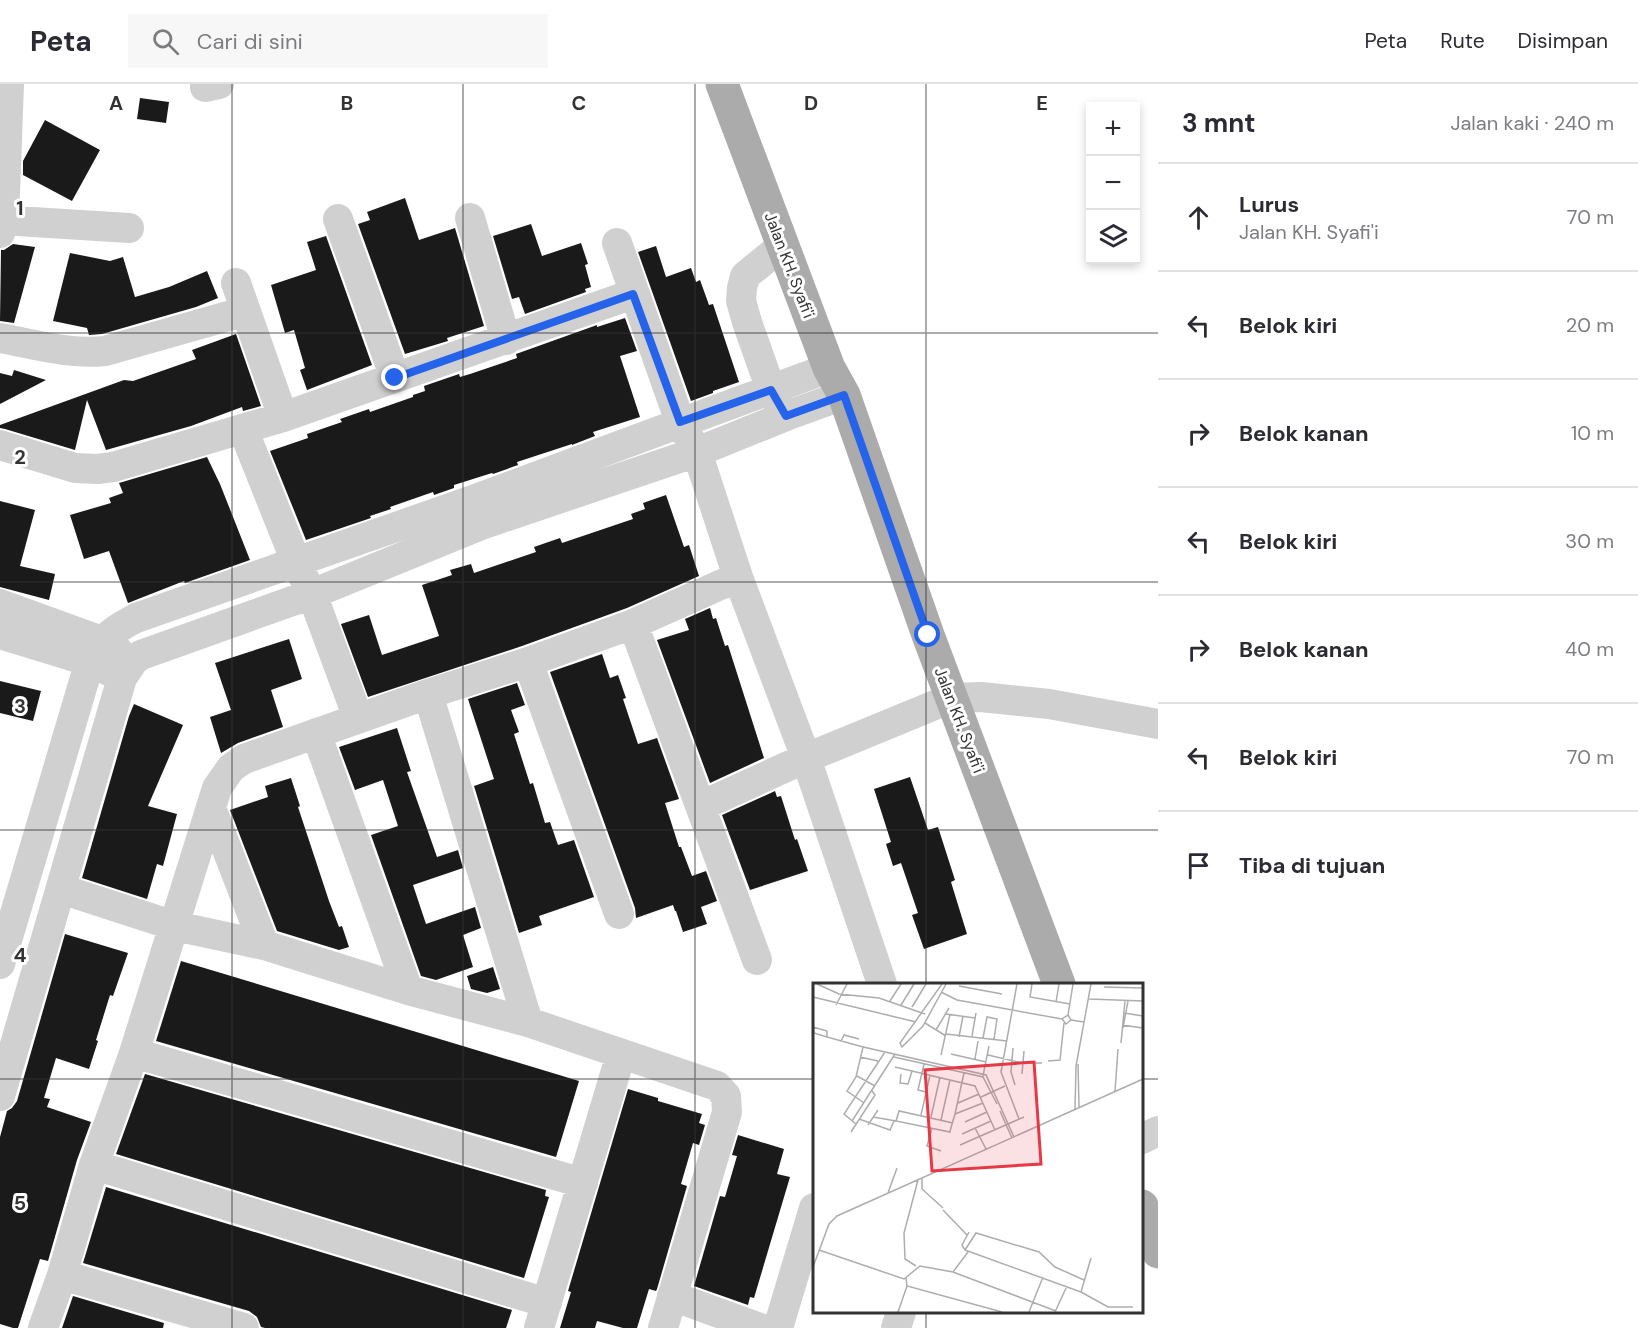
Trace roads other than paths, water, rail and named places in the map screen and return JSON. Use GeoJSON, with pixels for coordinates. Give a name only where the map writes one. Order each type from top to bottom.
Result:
{"type":"FeatureCollection","features":[{"type":"Feature","properties":{"kind":"main road","name":"Jalan KH. Syafi'i"},"geometry":{"type":"LineString","coordinates":[[722,84],[837,381],[928,635],[1059,983]]}},
{"type":"Feature","properties":{"kind":"main road"},"geometry":{"type":"LineString","coordinates":[[1143,1209],[1158,1252]]}},
{"type":"Feature","properties":{"kind":"street"},"geometry":{"type":"LineString","coordinates":[[6,96],[1,224],[129,228]]}},
{"type":"Feature","properties":{"kind":"street"},"geometry":{"type":"LineString","coordinates":[[470,218],[506,339]]}},
{"type":"Feature","properties":{"kind":"street"},"geometry":{"type":"LineString","coordinates":[[338,219],[395,378]]}},
{"type":"Feature","properties":{"kind":"street"},"geometry":{"type":"LineString","coordinates":[[616,243],[680,422],[696,452],[738,577],[806,758],[882,983]]}},
{"type":"Feature","properties":{"kind":"street"},"geometry":{"type":"LineString","coordinates":[[783,245],[745,276],[741,301],[771,390],[786,416]]}},
{"type":"Feature","properties":{"kind":"street"},"geometry":{"type":"LineString","coordinates":[[236,283],[283,417]]}},
{"type":"Feature","properties":{"kind":"street"},"geometry":{"type":"LineString","coordinates":[[0,445],[75,468],[97,469],[113,466],[283,417],[633,294]]}},
{"type":"Feature","properties":{"kind":"street"},"geometry":{"type":"LineString","coordinates":[[0,338],[90,353],[105,351],[246,311]]}},
{"type":"Feature","properties":{"kind":"street"},"geometry":{"type":"LineString","coordinates":[[0,1096],[128,669],[141,655],[312,594],[477,512],[680,422],[771,390],[837,381]]}},
{"type":"Feature","properties":{"kind":"street"},"geometry":{"type":"LineString","coordinates":[[39,965],[2,959],[96,652],[109,634],[136,618],[296,562],[696,452],[786,416],[837,381]]}},
{"type":"Feature","properties":{"kind":"street"},"geometry":{"type":"LineString","coordinates":[[243,429],[296,562],[312,594],[358,718]]}},
{"type":"Feature","properties":{"kind":"street"},"geometry":{"type":"LineString","coordinates":[[43,1328],[62,1275],[94,1165],[134,1053],[175,926],[217,788],[231,768],[244,759],[316,733],[633,624],[738,577]]}},
{"type":"Feature","properties":{"kind":"street"},"geometry":{"type":"LineString","coordinates":[[0,604],[128,669]]}},
{"type":"Feature","properties":{"kind":"street"},"geometry":{"type":"LineString","coordinates":[[633,624],[757,960]]}},
{"type":"Feature","properties":{"kind":"street"},"geometry":{"type":"LineString","coordinates":[[0,634],[96,652]]}},
{"type":"Feature","properties":{"kind":"street"},"geometry":{"type":"LineString","coordinates":[[528,662],[619,914]]}},
{"type":"Feature","properties":{"kind":"street"},"geometry":{"type":"LineString","coordinates":[[428,694],[528,1022]]}},
{"type":"Feature","properties":{"kind":"street"},"geometry":{"type":"LineString","coordinates":[[700,806],[806,758],[952,698],[981,697],[1049,704],[1158,724]]}},
{"type":"Feature","properties":{"kind":"street"},"geometry":{"type":"LineString","coordinates":[[316,733],[408,990]]}},
{"type":"Feature","properties":{"kind":"street"},"geometry":{"type":"LineString","coordinates":[[211,808],[264,945]]}},
{"type":"Feature","properties":{"kind":"street"},"geometry":{"type":"LineString","coordinates":[[61,890],[175,926],[264,945],[408,990],[528,1022],[717,1086],[726,1096],[727,1112],[663,1328]]}},
{"type":"Feature","properties":{"kind":"street"},"geometry":{"type":"LineString","coordinates":[[134,1053],[583,1183]]}},
{"type":"Feature","properties":{"kind":"street"},"geometry":{"type":"LineString","coordinates":[[94,1165],[543,1315],[621,1054]]}},
{"type":"Feature","properties":{"kind":"street"},"geometry":{"type":"LineString","coordinates":[[1143,1138],[1158,1131]]}},
{"type":"Feature","properties":{"kind":"street"},"geometry":{"type":"LineString","coordinates":[[778,1328],[813,1211]]}},
{"type":"Feature","properties":{"kind":"street"},"geometry":{"type":"LineString","coordinates":[[62,1275],[244,1328]]}},
{"type":"Feature","properties":{"kind":"street"},"geometry":{"type":"LineString","coordinates":[[672,1296],[760,1328]]}},
{"type":"Feature","properties":{"kind":"street"},"geometry":{"type":"LineString","coordinates":[[896,1328],[900,1313]]}}]}
